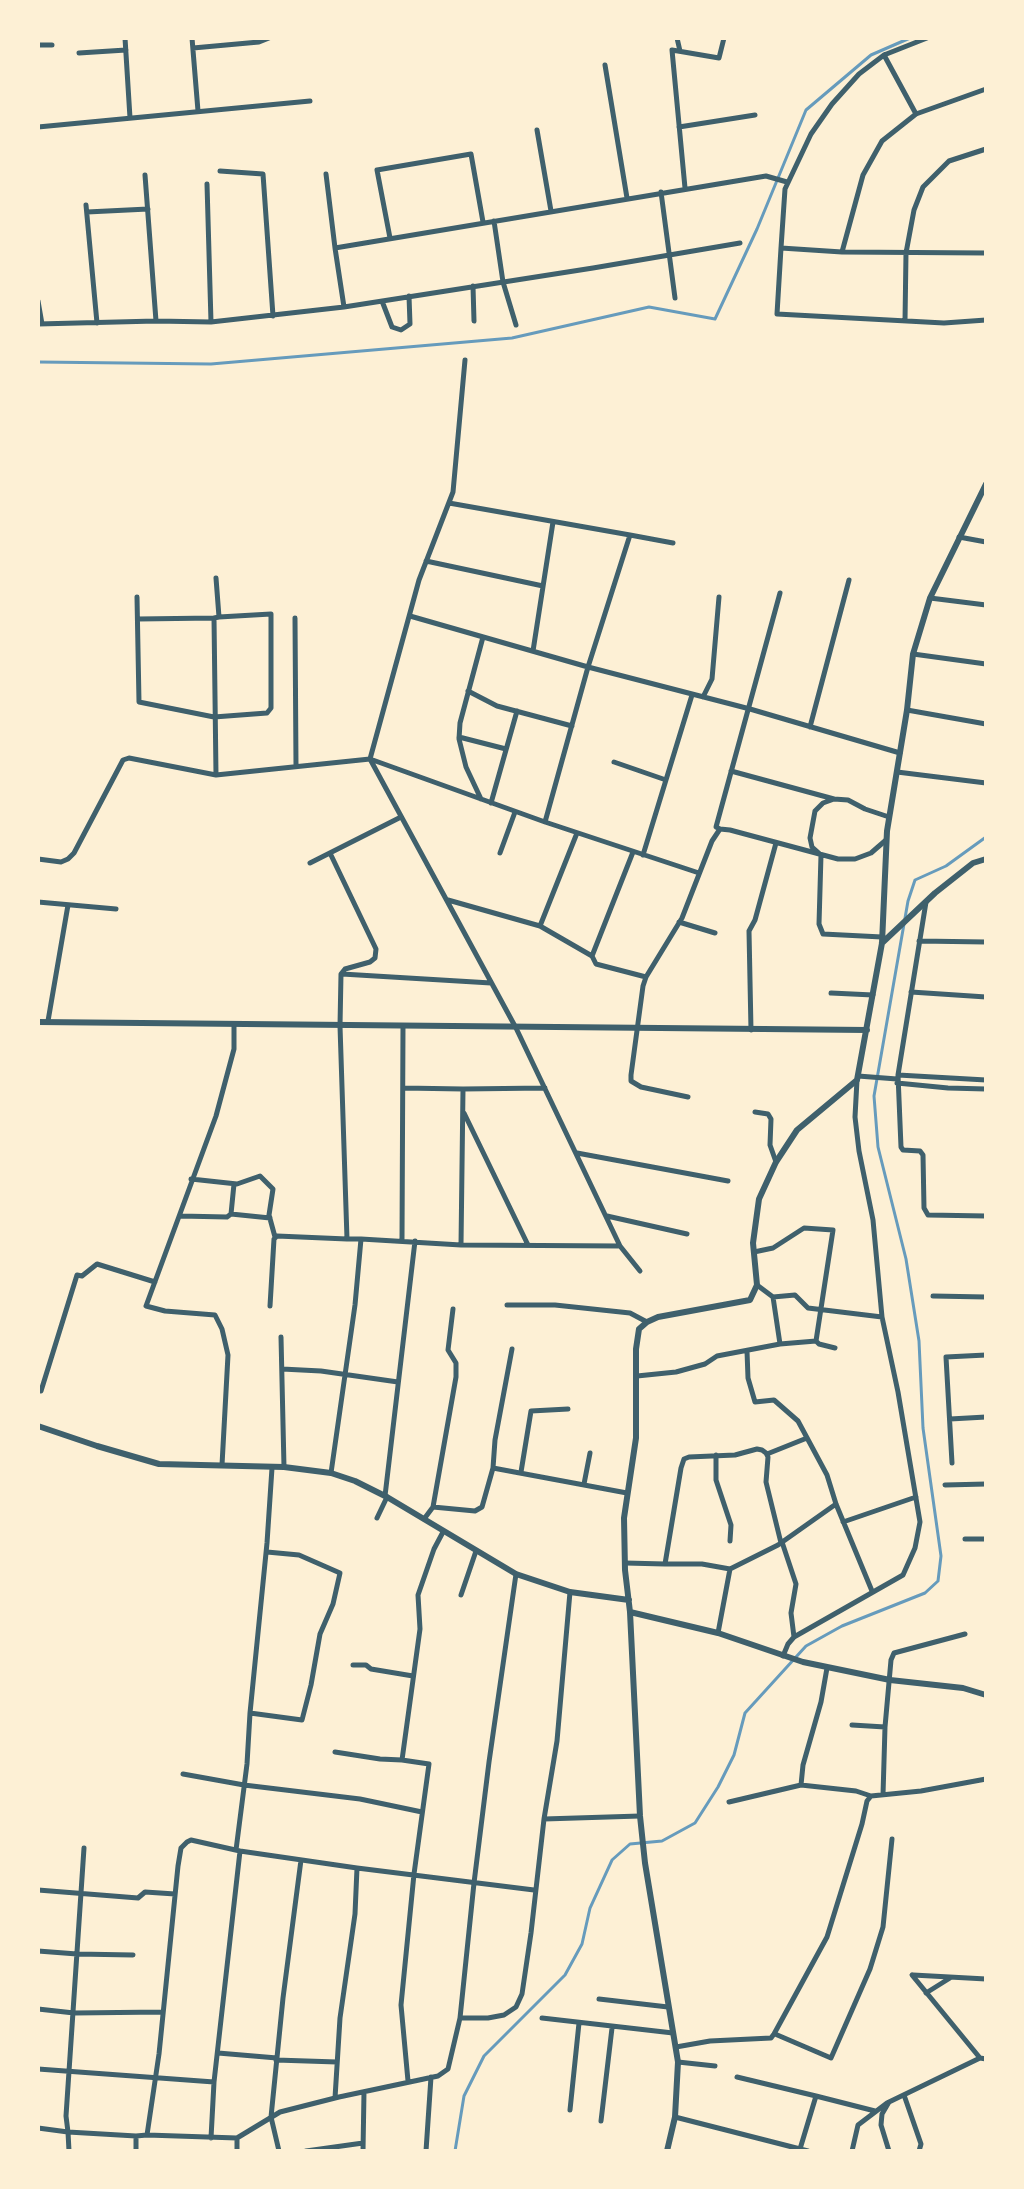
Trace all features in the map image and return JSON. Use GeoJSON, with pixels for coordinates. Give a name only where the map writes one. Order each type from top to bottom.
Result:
{"type":"FeatureCollection","features":[{"type":"Feature","properties":{"kind":"street"},"geometry":{"type":"LineString","coordinates":[[125,38],[130,118]]}},
{"type":"Feature","properties":{"kind":"street"},"geometry":{"type":"LineString","coordinates":[[192,38],[198,111]]}},
{"type":"Feature","properties":{"kind":"street"},"geometry":{"type":"LineString","coordinates":[[193,48],[259,42],[269,38]]}},
{"type":"Feature","properties":{"kind":"street"},"geometry":{"type":"LineString","coordinates":[[677,38],[680,51]]}},
{"type":"Feature","properties":{"kind":"street"},"geometry":{"type":"LineString","coordinates":[[685,188],[672,50],[719,58],[724,38]]}},
{"type":"Feature","properties":{"kind":"street"},"geometry":{"type":"LineString","coordinates":[[927,38],[884,55],[859,74],[811,134],[787,182],[777,314],[944,323],[986,320]]}},
{"type":"Feature","properties":{"kind":"street"},"geometry":{"type":"LineString","coordinates":[[38,45],[52,45]]}},
{"type":"Feature","properties":{"kind":"street"},"geometry":{"type":"LineString","coordinates":[[79,53],[126,50]]}},
{"type":"Feature","properties":{"kind":"street"},"geometry":{"type":"LineString","coordinates":[[884,55],[916,114]]}},
{"type":"Feature","properties":{"kind":"street"},"geometry":{"type":"LineString","coordinates":[[605,65],[627,198]]}},
{"type":"Feature","properties":{"kind":"street"},"geometry":{"type":"LineString","coordinates":[[842,252],[863,175],[882,141],[916,114],[986,89]]}},
{"type":"Feature","properties":{"kind":"street"},"geometry":{"type":"LineString","coordinates":[[38,127],[310,101]]}},
{"type":"Feature","properties":{"kind":"street"},"geometry":{"type":"LineString","coordinates":[[679,127],[755,115]]}},
{"type":"Feature","properties":{"kind":"street"},"geometry":{"type":"LineString","coordinates":[[537,130],[551,211]]}},
{"type":"Feature","properties":{"kind":"street"},"geometry":{"type":"LineString","coordinates":[[905,321],[906,253],[914,210],[923,187],[949,161],[986,149]]}},
{"type":"Feature","properties":{"kind":"street"},"geometry":{"type":"LineString","coordinates":[[390,238],[377,170],[393,167],[471,154],[483,222]]}},
{"type":"Feature","properties":{"kind":"street"},"geometry":{"type":"LineString","coordinates":[[220,171],[263,174],[273,316]]}},
{"type":"Feature","properties":{"kind":"street"},"geometry":{"type":"LineString","coordinates":[[326,174],[344,307]]}},
{"type":"Feature","properties":{"kind":"street"},"geometry":{"type":"LineString","coordinates":[[145,175],[156,321]]}},
{"type":"Feature","properties":{"kind":"street"},"geometry":{"type":"LineString","coordinates":[[335,248],[766,176],[787,182]]}},
{"type":"Feature","properties":{"kind":"street"},"geometry":{"type":"LineString","coordinates":[[207,184],[211,322]]}},
{"type":"Feature","properties":{"kind":"street"},"geometry":{"type":"LineString","coordinates":[[661,192],[675,298]]}},
{"type":"Feature","properties":{"kind":"street"},"geometry":{"type":"LineString","coordinates":[[97,323],[86,208],[148,209]]}},
{"type":"Feature","properties":{"kind":"street"},"geometry":{"type":"LineString","coordinates":[[494,221],[503,282],[516,325]]}},
{"type":"Feature","properties":{"kind":"street"},"geometry":{"type":"LineString","coordinates":[[38,301],[40,324],[211,322],[344,307],[740,243]]}},
{"type":"Feature","properties":{"kind":"street"},"geometry":{"type":"LineString","coordinates":[[781,248],[842,252],[986,253]]}},
{"type":"Feature","properties":{"kind":"street"},"geometry":{"type":"LineString","coordinates":[[473,286],[474,321]]}},
{"type":"Feature","properties":{"kind":"street"},"geometry":{"type":"LineString","coordinates":[[382,301],[392,327],[401,330],[410,324],[409,296]]}},
{"type":"Feature","properties":{"kind":"street"},"geometry":{"type":"LineString","coordinates":[[465,360],[453,492],[419,580],[370,759],[516,1028],[620,1246],[640,1271]]}},
{"type":"Feature","properties":{"kind":"street"},"geometry":{"type":"LineString","coordinates":[[786,1657],[788,1644],[794,1637],[903,1575],[915,1548],[920,1522],[882,1317],[873,1220],[855,1117],[858,1078],[882,940],[886,839],[913,654],[930,598],[986,484]]}},
{"type":"Feature","properties":{"kind":"street"},"geometry":{"type":"LineString","coordinates":[[449,503],[673,543]]}},
{"type":"Feature","properties":{"kind":"street"},"geometry":{"type":"LineString","coordinates":[[533,651],[553,522]]}},
{"type":"Feature","properties":{"kind":"street"},"geometry":{"type":"LineString","coordinates":[[545,822],[588,667],[630,535]]}},
{"type":"Feature","properties":{"kind":"street"},"geometry":{"type":"LineString","coordinates":[[959,537],[986,542]]}},
{"type":"Feature","properties":{"kind":"street"},"geometry":{"type":"LineString","coordinates":[[426,561],[543,586]]}},
{"type":"Feature","properties":{"kind":"street"},"geometry":{"type":"LineString","coordinates":[[216,578],[216,775]]}},
{"type":"Feature","properties":{"kind":"street"},"geometry":{"type":"LineString","coordinates":[[810,727],[849,580]]}},
{"type":"Feature","properties":{"kind":"street"},"geometry":{"type":"LineString","coordinates":[[780,593],[716,827],[838,859],[855,859],[871,853],[886,839]]}},
{"type":"Feature","properties":{"kind":"street"},"geometry":{"type":"LineString","coordinates":[[137,597],[139,702],[214,717],[267,713],[271,708],[271,614],[138,619]]}},
{"type":"Feature","properties":{"kind":"street"},"geometry":{"type":"LineString","coordinates":[[703,697],[712,679],[719,597]]}},
{"type":"Feature","properties":{"kind":"street"},"geometry":{"type":"LineString","coordinates":[[930,598],[986,605]]}},
{"type":"Feature","properties":{"kind":"street"},"geometry":{"type":"LineString","coordinates":[[410,616],[900,753]]}},
{"type":"Feature","properties":{"kind":"street"},"geometry":{"type":"LineString","coordinates":[[295,618],[296,766]]}},
{"type":"Feature","properties":{"kind":"street"},"geometry":{"type":"LineString","coordinates":[[482,800],[466,767],[459,737],[483,637]]}},
{"type":"Feature","properties":{"kind":"street"},"geometry":{"type":"LineString","coordinates":[[913,654],[986,664]]}},
{"type":"Feature","properties":{"kind":"street"},"geometry":{"type":"LineString","coordinates":[[468,691],[497,706],[572,726]]}},
{"type":"Feature","properties":{"kind":"street"},"geometry":{"type":"LineString","coordinates":[[643,855],[693,695]]}},
{"type":"Feature","properties":{"kind":"street"},"geometry":{"type":"LineString","coordinates":[[907,710],[986,724]]}},
{"type":"Feature","properties":{"kind":"street"},"geometry":{"type":"LineString","coordinates":[[491,803],[517,711]]}},
{"type":"Feature","properties":{"kind":"street"},"geometry":{"type":"LineString","coordinates":[[459,737],[506,749]]}},
{"type":"Feature","properties":{"kind":"street"},"geometry":{"type":"LineString","coordinates":[[38,859],[61,862],[74,853],[123,760],[135,757],[216,775],[370,759],[515,812],[699,873]]}},
{"type":"Feature","properties":{"kind":"street"},"geometry":{"type":"LineString","coordinates":[[614,762],[666,780]]}},
{"type":"Feature","properties":{"kind":"street"},"geometry":{"type":"LineString","coordinates":[[731,771],[848,800],[889,817]]}},
{"type":"Feature","properties":{"kind":"street"},"geometry":{"type":"LineString","coordinates":[[897,772],[986,783]]}},
{"type":"Feature","properties":{"kind":"street"},"geometry":{"type":"LineString","coordinates":[[821,855],[812,847],[812,823],[815,811],[823,803],[834,799]]}},
{"type":"Feature","properties":{"kind":"street"},"geometry":{"type":"LineString","coordinates":[[500,853],[515,812]]}},
{"type":"Feature","properties":{"kind":"street"},"geometry":{"type":"LineString","coordinates":[[310,863],[401,817]]}},
{"type":"Feature","properties":{"kind":"street"},"geometry":{"type":"LineString","coordinates":[[688,1097],[641,1087],[631,1081],[646,977],[679,922],[712,841],[720,829]]}},
{"type":"Feature","properties":{"kind":"street"},"geometry":{"type":"LineString","coordinates":[[540,926],[577,833]]}},
{"type":"Feature","properties":{"kind":"street"},"geometry":{"type":"LineString","coordinates":[[751,1030],[749,931],[755,920],[776,843]]}},
{"type":"Feature","properties":{"kind":"street"},"geometry":{"type":"LineString","coordinates":[[592,956],[633,852]]}},
{"type":"Feature","properties":{"kind":"street"},"geometry":{"type":"LineString","coordinates":[[330,853],[376,949],[375,958],[370,962],[345,969],[341,974],[347,1239]]}},
{"type":"Feature","properties":{"kind":"street"},"geometry":{"type":"LineString","coordinates":[[821,855],[819,924],[823,934],[882,940],[973,863],[986,859]]}},
{"type":"Feature","properties":{"kind":"street"},"geometry":{"type":"LineString","coordinates":[[446,900],[540,926],[592,956],[596,964],[646,977]]}},
{"type":"Feature","properties":{"kind":"street"},"geometry":{"type":"LineString","coordinates":[[926,901],[897,1079],[901,1147],[903,1150],[920,1151],[923,1155],[925,1210],[931,1216],[986,1216]]}},
{"type":"Feature","properties":{"kind":"street"},"geometry":{"type":"LineString","coordinates":[[38,902],[116,909]]}},
{"type":"Feature","properties":{"kind":"street"},"geometry":{"type":"LineString","coordinates":[[48,1021],[68,905]]}},
{"type":"Feature","properties":{"kind":"street"},"geometry":{"type":"LineString","coordinates":[[679,922],[715,933]]}},
{"type":"Feature","properties":{"kind":"street"},"geometry":{"type":"LineString","coordinates":[[919,941],[986,942]]}},
{"type":"Feature","properties":{"kind":"street"},"geometry":{"type":"LineString","coordinates":[[341,974],[492,983]]}},
{"type":"Feature","properties":{"kind":"street"},"geometry":{"type":"LineString","coordinates":[[911,992],[986,997]]}},
{"type":"Feature","properties":{"kind":"street"},"geometry":{"type":"LineString","coordinates":[[831,993],[873,995]]}},
{"type":"Feature","properties":{"kind":"street"},"geometry":{"type":"LineString","coordinates":[[38,1022],[867,1030]]}},
{"type":"Feature","properties":{"kind":"street"},"geometry":{"type":"LineString","coordinates":[[222,1465],[228,1355],[222,1329],[215,1315],[165,1311],[146,1306],[216,1116],[234,1049],[234,1024]]}},
{"type":"Feature","properties":{"kind":"street"},"geometry":{"type":"LineString","coordinates":[[402,1240],[403,1026]]}},
{"type":"Feature","properties":{"kind":"street"},"geometry":{"type":"LineString","coordinates":[[667,2151],[675,2117],[678,2062],[640,1816],[625,1563],[624,1518],[636,1438],[636,1349],[639,1329],[658,1317],[750,1300],[757,1285],[753,1243],[759,1199],[776,1162],[797,1130],[858,1078],[986,1080]]}},
{"type":"Feature","properties":{"kind":"street"},"geometry":{"type":"LineString","coordinates":[[897,1079],[948,1088],[986,1089]]}},
{"type":"Feature","properties":{"kind":"street"},"geometry":{"type":"LineString","coordinates":[[403,1088],[545,1088]]}},
{"type":"Feature","properties":{"kind":"street"},"geometry":{"type":"LineString","coordinates":[[461,1245],[463,1089]]}},
{"type":"Feature","properties":{"kind":"street"},"geometry":{"type":"LineString","coordinates":[[463,1111],[528,1245]]}},
{"type":"Feature","properties":{"kind":"street"},"geometry":{"type":"LineString","coordinates":[[755,1112],[768,1114],[771,1119],[770,1145],[776,1162]]}},
{"type":"Feature","properties":{"kind":"street"},"geometry":{"type":"LineString","coordinates":[[576,1153],[728,1181]]}},
{"type":"Feature","properties":{"kind":"street"},"geometry":{"type":"LineString","coordinates":[[191,1179],[234,1184],[260,1176],[273,1189],[270,1218],[275,1238],[270,1306]]}},
{"type":"Feature","properties":{"kind":"street"},"geometry":{"type":"LineString","coordinates":[[231,1214],[234,1184]]}},
{"type":"Feature","properties":{"kind":"street"},"geometry":{"type":"LineString","coordinates":[[180,1216],[227,1217],[231,1214],[270,1218]]}},
{"type":"Feature","properties":{"kind":"street"},"geometry":{"type":"LineString","coordinates":[[606,1216],[687,1234]]}},
{"type":"Feature","properties":{"kind":"street"},"geometry":{"type":"LineString","coordinates":[[754,1252],[773,1248],[804,1228],[833,1230],[816,1341]]}},
{"type":"Feature","properties":{"kind":"street"},"geometry":{"type":"LineString","coordinates":[[275,1238],[402,1240],[461,1245],[620,1246]]}},
{"type":"Feature","properties":{"kind":"street"},"geometry":{"type":"LineString","coordinates":[[331,1473],[355,1305],[361,1239]]}},
{"type":"Feature","properties":{"kind":"street"},"geometry":{"type":"LineString","coordinates":[[377,1518],[386,1497],[415,1241]]}},
{"type":"Feature","properties":{"kind":"street"},"geometry":{"type":"LineString","coordinates":[[41,1391],[77,1275],[82,1276],[97,1264],[155,1282]]}},
{"type":"Feature","properties":{"kind":"street"},"geometry":{"type":"LineString","coordinates":[[757,1285],[773,1297],[795,1295],[808,1308],[882,1317]]}},
{"type":"Feature","properties":{"kind":"street"},"geometry":{"type":"LineString","coordinates":[[933,1296],[986,1297]]}},
{"type":"Feature","properties":{"kind":"street"},"geometry":{"type":"LineString","coordinates":[[773,1297],[780,1344]]}},
{"type":"Feature","properties":{"kind":"street"},"geometry":{"type":"LineString","coordinates":[[507,1305],[555,1305],[630,1313],[647,1322]]}},
{"type":"Feature","properties":{"kind":"street"},"geometry":{"type":"LineString","coordinates":[[424,1519],[433,1507],[456,1377],[456,1363],[448,1350],[453,1309]]}},
{"type":"Feature","properties":{"kind":"street"},"geometry":{"type":"LineString","coordinates":[[281,1337],[284,1467]]}},
{"type":"Feature","properties":{"kind":"street"},"geometry":{"type":"LineString","coordinates":[[637,1376],[676,1372],[705,1364],[717,1356],[780,1344],[816,1341],[835,1348]]}},
{"type":"Feature","properties":{"kind":"street"},"geometry":{"type":"LineString","coordinates":[[433,1507],[475,1511],[482,1507],[493,1468],[495,1440],[512,1349]]}},
{"type":"Feature","properties":{"kind":"street"},"geometry":{"type":"LineString","coordinates":[[747,1351],[748,1378],[755,1402],[774,1400],[798,1421],[827,1475],[872,1591]]}},
{"type":"Feature","properties":{"kind":"street"},"geometry":{"type":"LineString","coordinates":[[952,1463],[946,1357],[986,1355]]}},
{"type":"Feature","properties":{"kind":"street"},"geometry":{"type":"LineString","coordinates":[[282,1369],[398,1382]]}},
{"type":"Feature","properties":{"kind":"street"},"geometry":{"type":"LineString","coordinates":[[521,1472],[531,1411],[568,1409]]}},
{"type":"Feature","properties":{"kind":"street"},"geometry":{"type":"LineString","coordinates":[[950,1419],[986,1417]]}},
{"type":"Feature","properties":{"kind":"street"},"geometry":{"type":"LineString","coordinates":[[38,1426],[159,1464],[284,1467],[331,1473],[386,1497],[516,1574],[570,1592],[629,1600]]}},
{"type":"Feature","properties":{"kind":"street"},"geometry":{"type":"LineString","coordinates":[[767,1454],[807,1438]]}},
{"type":"Feature","properties":{"kind":"street"},"geometry":{"type":"LineString","coordinates":[[665,1564],[684,1459],[735,1455],[757,1449],[767,1454]]}},
{"type":"Feature","properties":{"kind":"street"},"geometry":{"type":"LineString","coordinates":[[584,1484],[590,1453]]}},
{"type":"Feature","properties":{"kind":"street"},"geometry":{"type":"LineString","coordinates":[[767,1454],[766,1482],[796,1584],[791,1613],[794,1637]]}},
{"type":"Feature","properties":{"kind":"street"},"geometry":{"type":"LineString","coordinates":[[716,1455],[716,1480],[731,1525],[730,1541]]}},
{"type":"Feature","properties":{"kind":"street"},"geometry":{"type":"LineString","coordinates":[[211,2138],[267,1552],[272,1468]]}},
{"type":"Feature","properties":{"kind":"street"},"geometry":{"type":"LineString","coordinates":[[493,1468],[627,1493]]}},
{"type":"Feature","properties":{"kind":"street"},"geometry":{"type":"LineString","coordinates":[[945,1485],[986,1484]]}},
{"type":"Feature","properties":{"kind":"street"},"geometry":{"type":"LineString","coordinates":[[843,1522],[916,1497]]}},
{"type":"Feature","properties":{"kind":"street"},"geometry":{"type":"LineString","coordinates":[[625,1563],[702,1564],[730,1569],[782,1542],[836,1504]]}},
{"type":"Feature","properties":{"kind":"street"},"geometry":{"type":"LineString","coordinates":[[402,1760],[420,1629],[418,1595],[443,1532]]}},
{"type":"Feature","properties":{"kind":"street"},"geometry":{"type":"LineString","coordinates":[[965,1539],[986,1539]]}},
{"type":"Feature","properties":{"kind":"street"},"geometry":{"type":"LineString","coordinates":[[461,1595],[476,1551]]}},
{"type":"Feature","properties":{"kind":"street"},"geometry":{"type":"LineString","coordinates":[[250,1713],[302,1720],[320,1634],[333,1604],[340,1573],[299,1555],[267,1552]]}},
{"type":"Feature","properties":{"kind":"street"},"geometry":{"type":"LineString","coordinates":[[718,1633],[730,1569]]}},
{"type":"Feature","properties":{"kind":"street"},"geometry":{"type":"LineString","coordinates":[[38,2128],[136,2136],[237,2138],[280,2112],[438,2076],[448,2069],[460,2018],[474,1883],[516,1574]]}},
{"type":"Feature","properties":{"kind":"street"},"geometry":{"type":"LineString","coordinates":[[460,2018],[504,2015],[516,2007],[522,1994],[557,1741],[570,1592]]}},
{"type":"Feature","properties":{"kind":"street"},"geometry":{"type":"LineString","coordinates":[[630,1612],[718,1633],[827,1668],[890,1680],[963,1688],[986,1695]]}},
{"type":"Feature","properties":{"kind":"street"},"geometry":{"type":"LineString","coordinates":[[883,1795],[885,1727],[894,1653],[965,1634]]}},
{"type":"Feature","properties":{"kind":"street"},"geometry":{"type":"LineString","coordinates":[[353,1665],[413,1676]]}},
{"type":"Feature","properties":{"kind":"street"},"geometry":{"type":"LineString","coordinates":[[801,1785],[827,1668]]}},
{"type":"Feature","properties":{"kind":"street"},"geometry":{"type":"LineString","coordinates":[[852,1725],[885,1727]]}},
{"type":"Feature","properties":{"kind":"street"},"geometry":{"type":"LineString","coordinates":[[335,1752],[429,1764],[401,2005],[408,2081]]}},
{"type":"Feature","properties":{"kind":"street"},"geometry":{"type":"LineString","coordinates":[[183,1774],[360,1799],[422,1812]]}},
{"type":"Feature","properties":{"kind":"street"},"geometry":{"type":"LineString","coordinates":[[729,1802],[801,1785],[856,1791],[871,1796],[986,1779]]}},
{"type":"Feature","properties":{"kind":"street"},"geometry":{"type":"LineString","coordinates":[[676,2047],[710,2041],[771,2038],[827,1937],[871,1796]]}},
{"type":"Feature","properties":{"kind":"street"},"geometry":{"type":"LineString","coordinates":[[544,1819],[640,1816]]}},
{"type":"Feature","properties":{"kind":"street"},"geometry":{"type":"LineString","coordinates":[[774,2034],[831,2058],[870,1969],[883,1927],[892,1839]]}},
{"type":"Feature","properties":{"kind":"street"},"geometry":{"type":"LineString","coordinates":[[147,2135],[181,1848],[187,1842],[191,1840],[301,1860],[534,1890]]}},
{"type":"Feature","properties":{"kind":"street"},"geometry":{"type":"LineString","coordinates":[[69,2151],[66,2116],[84,1848]]}},
{"type":"Feature","properties":{"kind":"street"},"geometry":{"type":"LineString","coordinates":[[279,2151],[271,2117],[301,1860]]}},
{"type":"Feature","properties":{"kind":"street"},"geometry":{"type":"LineString","coordinates":[[335,2098],[340,2018],[355,1914],[357,1868]]}},
{"type":"Feature","properties":{"kind":"street"},"geometry":{"type":"LineString","coordinates":[[38,1890],[138,1898],[145,1892],[175,1894]]}},
{"type":"Feature","properties":{"kind":"street"},"geometry":{"type":"LineString","coordinates":[[38,1951],[133,1955]]}},
{"type":"Feature","properties":{"kind":"street"},"geometry":{"type":"LineString","coordinates":[[852,2151],[858,2125],[876,2111],[889,2102],[983,2059],[912,1975],[986,1979]]}},
{"type":"Feature","properties":{"kind":"street"},"geometry":{"type":"LineString","coordinates":[[926,1993],[951,1977]]}},
{"type":"Feature","properties":{"kind":"street"},"geometry":{"type":"LineString","coordinates":[[599,1999],[668,2007]]}},
{"type":"Feature","properties":{"kind":"street"},"geometry":{"type":"LineString","coordinates":[[38,2009],[74,2013],[163,2012]]}},
{"type":"Feature","properties":{"kind":"street"},"geometry":{"type":"LineString","coordinates":[[542,2018],[673,2033]]}},
{"type":"Feature","properties":{"kind":"street"},"geometry":{"type":"LineString","coordinates":[[570,2110],[579,2023]]}},
{"type":"Feature","properties":{"kind":"street"},"geometry":{"type":"LineString","coordinates":[[601,2121],[612,2028]]}},
{"type":"Feature","properties":{"kind":"street"},"geometry":{"type":"LineString","coordinates":[[218,2053],[337,2062]]}},
{"type":"Feature","properties":{"kind":"street"},"geometry":{"type":"LineString","coordinates":[[678,2062],[715,2066]]}},
{"type":"Feature","properties":{"kind":"street"},"geometry":{"type":"LineString","coordinates":[[38,2069],[214,2082]]}},
{"type":"Feature","properties":{"kind":"street"},"geometry":{"type":"LineString","coordinates":[[426,2151],[431,2077]]}},
{"type":"Feature","properties":{"kind":"street"},"geometry":{"type":"LineString","coordinates":[[737,2077],[876,2111]]}},
{"type":"Feature","properties":{"kind":"street"},"geometry":{"type":"LineString","coordinates":[[363,2151],[364,2092]]}},
{"type":"Feature","properties":{"kind":"street"},"geometry":{"type":"LineString","coordinates":[[904,2095],[921,2144],[919,2151]]}},
{"type":"Feature","properties":{"kind":"street"},"geometry":{"type":"LineString","coordinates":[[800,2149],[816,2096]]}},
{"type":"Feature","properties":{"kind":"street"},"geometry":{"type":"LineString","coordinates":[[889,2102],[882,2114],[881,2125],[889,2151]]}},
{"type":"Feature","properties":{"kind":"street"},"geometry":{"type":"LineString","coordinates":[[675,2117],[808,2151]]}},
{"type":"Feature","properties":{"kind":"street"},"geometry":{"type":"LineString","coordinates":[[136,2136],[136,2151]]}},
{"type":"Feature","properties":{"kind":"street"},"geometry":{"type":"LineString","coordinates":[[237,2138],[237,2151]]}},
{"type":"Feature","properties":{"kind":"street"},"geometry":{"type":"LineString","coordinates":[[306,2151],[363,2143]]}},
{"type":"Feature","properties":{"kind":"waterway"},"geometry":{"type":"LineString","coordinates":[[38,362],[211,364],[512,338],[649,307],[715,319],[757,229],[806,110],[871,55],[910,38]]}},
{"type":"Feature","properties":{"kind":"waterway"},"geometry":{"type":"LineString","coordinates":[[455,2151],[464,2096],[484,2056],[565,1975],[582,1944],[590,1908],[612,1860],[630,1844],[662,1841],[695,1823],[734,1755],[745,1713],[806,1646],[842,1626],[925,1593],[938,1581],[941,1556],[923,1428],[919,1341],[906,1259],[878,1147],[874,1096],[908,901],[915,880],[946,866],[986,837]]}}]}
